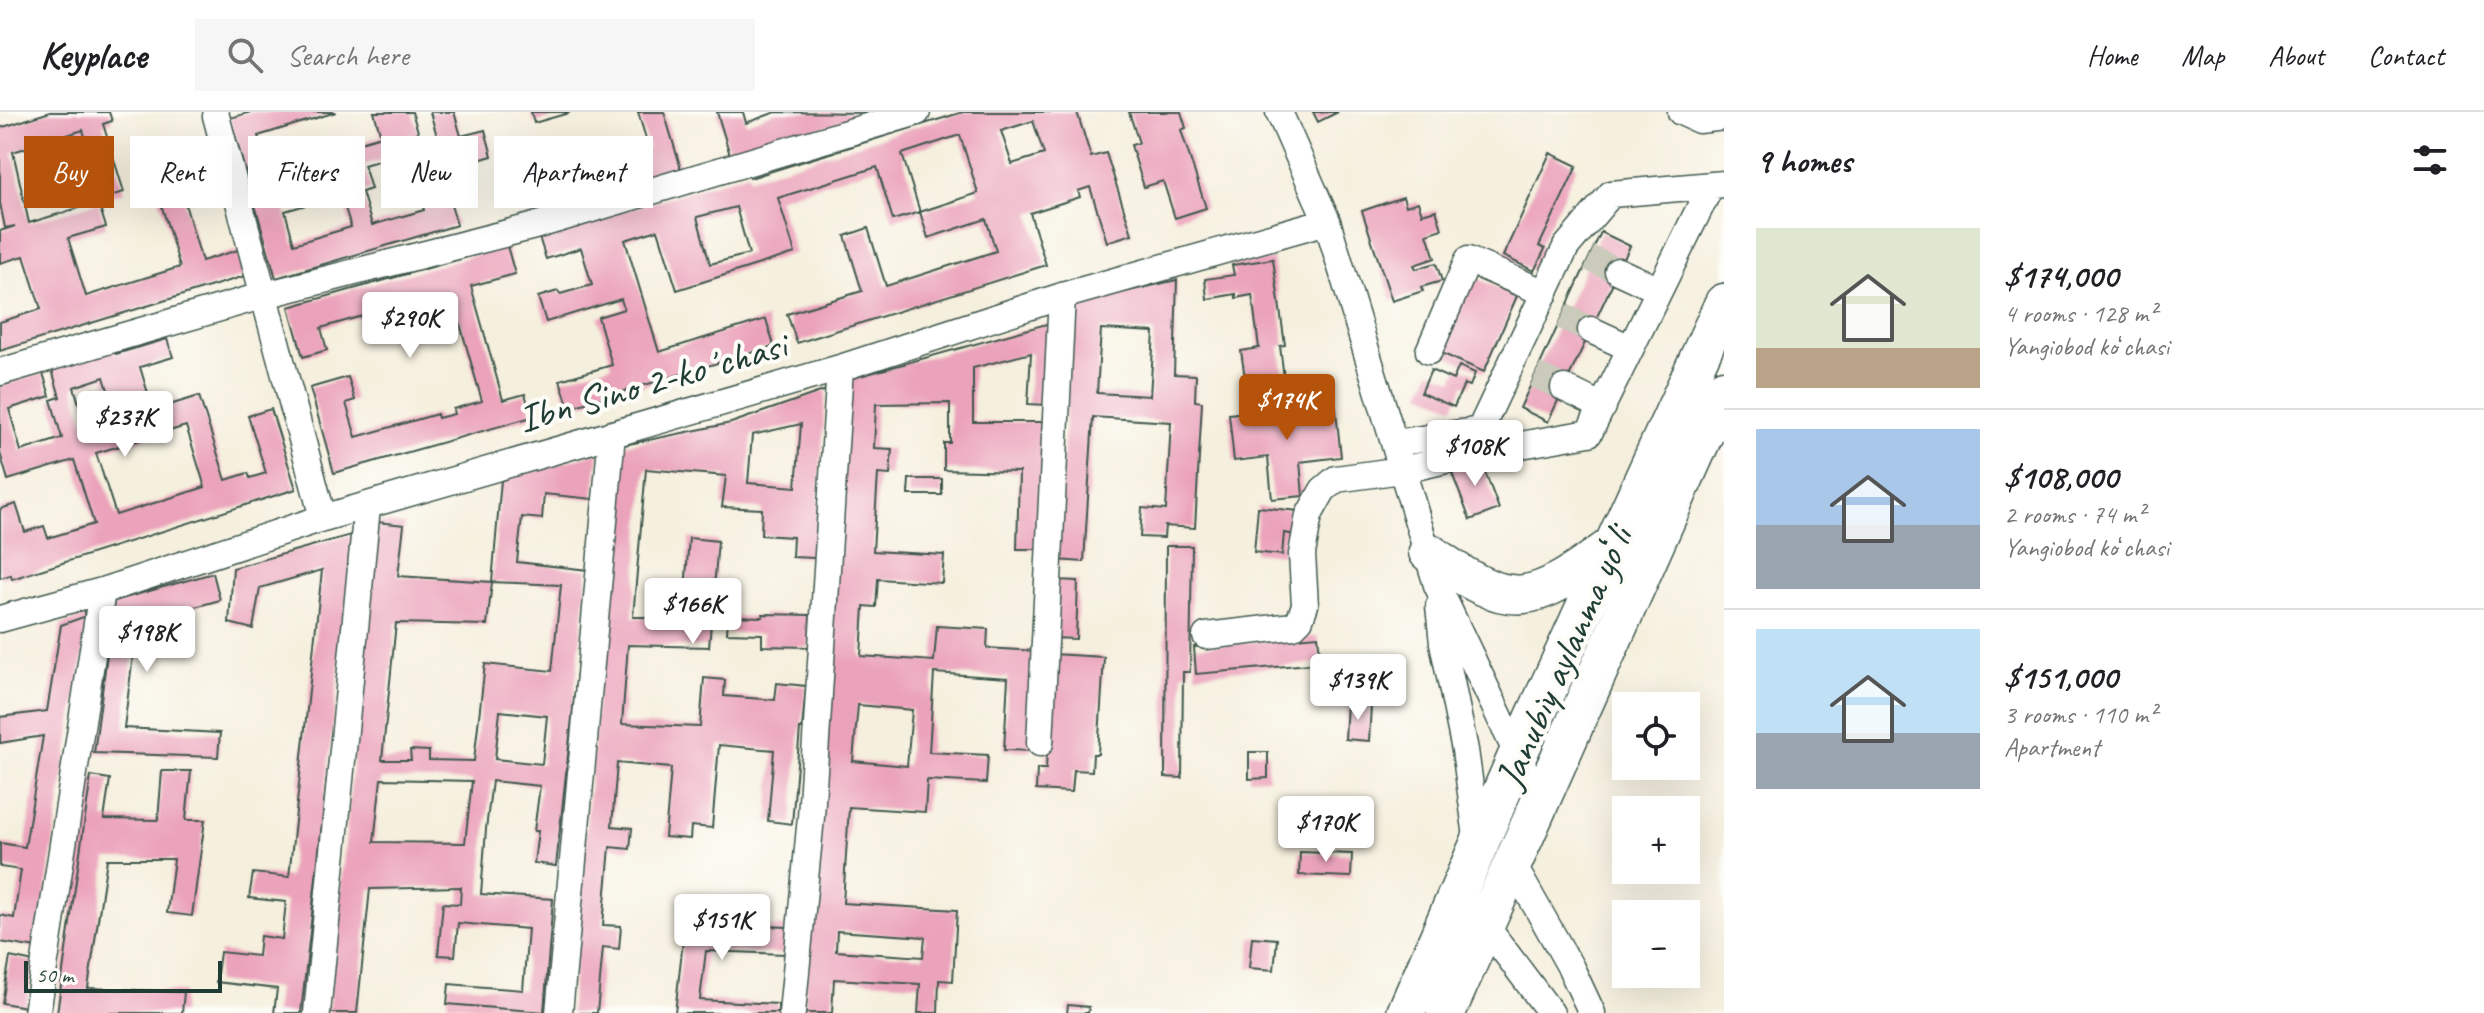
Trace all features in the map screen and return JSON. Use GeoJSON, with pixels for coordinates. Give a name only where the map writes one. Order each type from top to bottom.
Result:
{"type":"FeatureCollection","features":[{"type":"Feature","properties":{"kind":"highway","name":"Janubiy aylanma yoʻli"},"geometry":{"type":"LineString","coordinates":[[1406,1013],[1518,754],[1724,303]]}},
{"type":"Feature","properties":{"kind":"highway","name":"Janubiy aylanma yoʻli"},"geometry":{"type":"LineString","coordinates":[[1446,1013],[1724,389]]}},
{"type":"Feature","properties":{"kind":"highway"},"geometry":{"type":"LineString","coordinates":[[1432,569],[1497,593],[1514,596],[1530,594],[1566,580],[1614,544]]}},
{"type":"Feature","properties":{"kind":"street"},"geometry":{"type":"LineString","coordinates":[[0,372],[265,295],[531,227],[917,112]]}},
{"type":"Feature","properties":{"kind":"street"},"geometry":{"type":"LineString","coordinates":[[1279,112],[1327,221],[1432,569],[1541,804]]}},
{"type":"Feature","properties":{"kind":"street"},"geometry":{"type":"LineString","coordinates":[[1681,112],[1699,120],[1724,117]]}},
{"type":"Feature","properties":{"kind":"street"},"geometry":{"type":"LineString","coordinates":[[220,113],[323,518]]}},
{"type":"Feature","properties":{"kind":"street"},"geometry":{"type":"LineString","coordinates":[[1395,443],[1480,430],[1523,369],[1549,305],[1611,194],[1718,184]]}},
{"type":"Feature","properties":{"kind":"street"},"geometry":{"type":"LineString","coordinates":[[1206,636],[1293,626],[1300,619],[1305,605],[1302,554],[1309,515],[1323,490],[1336,479],[1402,470],[1589,433],[1659,290],[1718,184]]}},
{"type":"Feature","properties":{"kind":"street","name":"Ibn Sino 2-koʼchasi"},"geometry":{"type":"LineString","coordinates":[[0,619],[102,591],[323,518],[840,368],[1062,296],[1327,221]]}},
{"type":"Feature","properties":{"kind":"street"},"geometry":{"type":"LineString","coordinates":[[1429,351],[1468,260],[1549,305]]}},
{"type":"Feature","properties":{"kind":"street"},"geometry":{"type":"LineString","coordinates":[[1618,271],[1659,290]]}},
{"type":"Feature","properties":{"kind":"street"},"geometry":{"type":"LineString","coordinates":[[1040,743],[1062,296]]}},
{"type":"Feature","properties":{"kind":"street"},"geometry":{"type":"LineString","coordinates":[[1591,330],[1630,348]]}},
{"type":"Feature","properties":{"kind":"street"},"geometry":{"type":"LineString","coordinates":[[792,1013],[811,817],[840,368]]}},
{"type":"Feature","properties":{"kind":"street"},"geometry":{"type":"LineString","coordinates":[[1564,388],[1603,407]]}},
{"type":"Feature","properties":{"kind":"street"},"geometry":{"type":"LineString","coordinates":[[559,1013],[612,434]]}},
{"type":"Feature","properties":{"kind":"street"},"geometry":{"type":"LineString","coordinates":[[317,1013],[367,507]]}},
{"type":"Feature","properties":{"kind":"street"},"geometry":{"type":"LineString","coordinates":[[1432,569],[1443,643],[1465,750],[1485,925],[1551,1013]]}},
{"type":"Feature","properties":{"kind":"street"},"geometry":{"type":"LineString","coordinates":[[37,1013],[102,591]]}},
{"type":"Feature","properties":{"kind":"street"},"geometry":{"type":"LineString","coordinates":[[1513,865],[1571,968],[1592,1013]]}},
{"type":"Feature","properties":{"kind":"building"},"geometry":{"type":"Polygon","coordinates":[[[50,112],[109,112],[112,121],[103,124],[107,136],[85,136],[83,130],[64,136],[24,136],[24,149],[13,152],[29,223],[78,208],[100,208],[106,227],[68,238],[86,296],[180,267],[162,208],[186,208],[202,261],[238,250],[245,276],[0,351],[0,322],[41,309],[24,256],[0,263],[0,231],[15,226],[5,228],[0,203],[0,128],[50,112]]]}},
{"type":"Feature","properties":{"kind":"building"},"geometry":{"type":"Polygon","coordinates":[[[251,112],[336,112],[258,136],[248,136],[248,181],[230,118],[251,112]]]}},
{"type":"Feature","properties":{"kind":"building"},"geometry":{"type":"Polygon","coordinates":[[[374,112],[412,112],[419,136],[381,136],[374,112]]]}},
{"type":"Feature","properties":{"kind":"building"},"geometry":{"type":"Polygon","coordinates":[[[430,112],[454,112],[461,136],[437,136],[430,112]]]}},
{"type":"Feature","properties":{"kind":"building"},"geometry":{"type":"Polygon","coordinates":[[[531,112],[569,112],[569,113],[534,123],[531,112]]]}},
{"type":"Feature","properties":{"kind":"building"},"geometry":{"type":"Polygon","coordinates":[[[638,112],[664,112],[681,169],[653,177],[653,136],[645,136],[638,112]]]}},
{"type":"Feature","properties":{"kind":"building"},"geometry":{"type":"Polygon","coordinates":[[[717,112],[743,112],[746,123],[776,112],[870,113],[730,155],[717,112]]]}},
{"type":"Feature","properties":{"kind":"building"},"geometry":{"type":"Polygon","coordinates":[[[963,112],[1077,112],[1091,157],[1106,153],[1132,234],[1107,242],[1090,187],[1078,191],[1080,197],[1030,213],[1046,265],[797,343],[787,314],[862,291],[845,236],[868,228],[886,286],[996,251],[986,219],[928,238],[920,212],[893,220],[877,167],[778,198],[795,253],[677,290],[658,230],[625,240],[659,352],[766,319],[774,346],[569,408],[560,380],[612,365],[598,317],[624,309],[621,299],[546,322],[538,297],[592,285],[581,248],[546,259],[539,237],[634,208],[653,208],[653,202],[748,173],[750,178],[963,112]],[[1033,121],[1001,131],[1012,164],[1044,154],[1033,121]],[[960,135],[902,154],[920,212],[978,193],[960,135]],[[736,207],[697,217],[710,264],[749,254],[736,207]]]}},
{"type":"Feature","properties":{"kind":"building"},"geometry":{"type":"Polygon","coordinates":[[[1129,112],[1181,112],[1186,128],[1181,130],[1206,208],[1175,218],[1163,181],[1144,187],[1131,145],[1139,143],[1129,112]]]}},
{"type":"Feature","properties":{"kind":"building"},"geometry":{"type":"Polygon","coordinates":[[[1313,112],[1338,112],[1318,122],[1313,112]]]}},
{"type":"Feature","properties":{"kind":"building"},"geometry":{"type":"Polygon","coordinates":[[[485,130],[492,156],[478,160],[478,136],[461,136],[485,130]]]}},
{"type":"Feature","properties":{"kind":"building"},"geometry":{"type":"Polygon","coordinates":[[[381,136],[381,160],[365,165],[365,141],[381,136]]]}},
{"type":"Feature","properties":{"kind":"building"},"geometry":{"type":"Polygon","coordinates":[[[1550,153],[1577,166],[1539,246],[1545,249],[1534,271],[1503,256],[1550,153]]]}},
{"type":"Feature","properties":{"kind":"building"},"geometry":{"type":"Polygon","coordinates":[[[114,160],[124,192],[114,195],[114,160]]]}},
{"type":"Feature","properties":{"kind":"building"},"geometry":{"type":"Polygon","coordinates":[[[365,168],[371,189],[365,191],[365,168]]]}},
{"type":"Feature","properties":{"kind":"building"},"geometry":{"type":"Polygon","coordinates":[[[1403,197],[1406,206],[1418,202],[1422,214],[1436,210],[1442,229],[1427,234],[1435,258],[1414,265],[1416,269],[1436,263],[1442,281],[1392,301],[1362,211],[1403,197]]]}},
{"type":"Feature","properties":{"kind":"building"},"geometry":{"type":"Polygon","coordinates":[[[365,202],[372,225],[423,208],[452,208],[457,225],[276,278],[256,208],[296,208],[285,211],[294,244],[351,227],[345,208],[365,208],[365,202]]]}},
{"type":"Feature","properties":{"kind":"building"},"geometry":{"type":"Polygon","coordinates":[[[1601,232],[1630,246],[1548,422],[1520,408],[1601,232]]]}},
{"type":"Feature","properties":{"kind":"building"},"geometry":{"type":"Polygon","coordinates":[[[507,246],[515,274],[471,286],[503,400],[525,394],[532,417],[334,473],[310,388],[348,377],[355,400],[346,403],[356,437],[437,414],[438,418],[454,414],[453,409],[482,401],[454,303],[431,310],[428,297],[321,328],[327,350],[303,357],[289,307],[507,246]]]}},
{"type":"Feature","properties":{"kind":"building"},"geometry":{"type":"Polygon","coordinates":[[[1273,259],[1285,345],[1280,346],[1285,386],[1247,391],[1241,351],[1259,348],[1252,295],[1236,298],[1236,294],[1207,299],[1205,279],[1234,275],[1232,265],[1273,259]]]}},
{"type":"Feature","properties":{"kind":"building"},"geometry":{"type":"Polygon","coordinates":[[[1474,277],[1517,296],[1484,372],[1441,353],[1474,277]]]}},
{"type":"Feature","properties":{"kind":"building"},"geometry":{"type":"Polygon","coordinates":[[[1177,280],[1174,374],[1196,375],[1195,401],[1202,402],[1195,528],[1165,526],[1164,538],[1140,537],[1142,508],[1166,510],[1171,422],[1093,417],[1084,562],[1057,560],[1072,304],[1177,280]],[[1101,329],[1097,393],[1150,396],[1154,332],[1101,329]]]}},
{"type":"Feature","properties":{"kind":"building"},"geometry":{"type":"Polygon","coordinates":[[[1050,323],[1048,405],[1028,404],[1031,353],[973,368],[973,422],[1046,422],[1043,549],[1017,549],[1019,472],[944,470],[944,443],[950,443],[950,403],[876,404],[874,448],[892,449],[890,475],[878,474],[873,551],[944,555],[942,583],[878,579],[876,607],[864,606],[861,656],[934,661],[937,626],[988,629],[987,648],[1037,651],[1031,751],[1004,750],[1008,678],[934,673],[929,752],[988,755],[986,783],[927,780],[925,812],[849,807],[843,903],[957,910],[953,981],[939,980],[938,1013],[918,1013],[920,984],[834,979],[832,1013],[804,1013],[846,380],[1050,323]],[[858,705],[853,761],[907,766],[912,710],[858,705]],[[837,931],[836,951],[923,957],[925,937],[837,931]]]}},
{"type":"Feature","properties":{"kind":"building"},"geometry":{"type":"Polygon","coordinates":[[[167,339],[173,357],[140,367],[153,410],[199,396],[226,480],[248,473],[250,478],[266,473],[248,416],[271,409],[296,489],[12,579],[11,575],[0,578],[0,509],[16,504],[25,532],[44,526],[48,538],[94,524],[74,460],[8,480],[0,453],[0,386],[43,373],[50,396],[9,409],[21,451],[62,438],[51,400],[60,397],[50,363],[114,348],[116,354],[167,339]],[[104,377],[74,387],[87,431],[134,416],[131,405],[114,410],[104,377]],[[186,426],[96,453],[116,515],[205,487],[186,426]]]}},
{"type":"Feature","properties":{"kind":"building"},"geometry":{"type":"Polygon","coordinates":[[[1459,366],[1475,373],[1470,386],[1464,384],[1454,407],[1421,393],[1431,370],[1453,380],[1459,366]]]}},
{"type":"Feature","properties":{"kind":"building"},"geometry":{"type":"Polygon","coordinates":[[[826,390],[815,558],[792,557],[793,537],[761,535],[762,509],[722,507],[726,476],[646,469],[633,617],[683,617],[689,538],[718,541],[709,647],[628,645],[622,724],[700,727],[704,678],[725,680],[724,696],[775,700],[777,683],[806,686],[792,824],[768,821],[774,750],[719,745],[712,828],[691,826],[690,839],[665,837],[671,768],[617,763],[612,826],[632,828],[630,849],[610,847],[603,925],[621,926],[619,949],[603,947],[597,1013],[570,1013],[619,446],[731,423],[826,390]],[[801,424],[752,435],[748,483],[796,487],[801,424]]]}},
{"type":"Feature","properties":{"kind":"building"},"geometry":{"type":"Polygon","coordinates":[[[1335,402],[1341,457],[1300,462],[1303,496],[1272,499],[1268,457],[1234,461],[1229,414],[1335,402]]]}},
{"type":"Feature","properties":{"kind":"building"},"geometry":{"type":"Polygon","coordinates":[[[599,452],[593,499],[544,494],[542,519],[522,517],[517,562],[588,570],[556,866],[534,863],[538,831],[534,831],[540,786],[492,781],[486,829],[481,894],[553,899],[544,1012],[447,1004],[449,984],[523,990],[528,929],[458,923],[455,956],[438,955],[443,903],[460,904],[461,887],[370,889],[357,1013],[328,1013],[377,522],[404,525],[398,576],[492,582],[501,480],[599,452]],[[492,582],[487,625],[396,623],[382,760],[411,760],[410,750],[429,751],[429,760],[474,761],[485,664],[552,671],[561,585],[492,582]],[[500,711],[495,759],[542,764],[547,716],[500,711]],[[381,779],[374,842],[465,843],[472,781],[381,779]]]}},
{"type":"Feature","properties":{"kind":"building"},"geometry":{"type":"Polygon","coordinates":[[[1479,456],[1499,509],[1470,520],[1450,468],[1479,456]]]}},
{"type":"Feature","properties":{"kind":"building"},"geometry":{"type":"Polygon","coordinates":[[[909,479],[942,479],[942,495],[908,495],[909,479]]]}},
{"type":"Feature","properties":{"kind":"building"},"geometry":{"type":"Polygon","coordinates":[[[1258,507],[1299,511],[1297,535],[1284,533],[1282,555],[1254,552],[1258,507]]]}},
{"type":"Feature","properties":{"kind":"building"},"geometry":{"type":"Polygon","coordinates":[[[354,534],[301,1013],[274,1013],[277,989],[216,982],[220,952],[258,956],[260,936],[282,939],[286,902],[249,898],[253,873],[289,877],[322,570],[260,588],[253,629],[229,623],[233,568],[354,534]]]}},
{"type":"Feature","properties":{"kind":"building"},"geometry":{"type":"Polygon","coordinates":[[[1166,546],[1192,546],[1190,672],[1183,672],[1182,778],[1165,777],[1166,546]]]}},
{"type":"Feature","properties":{"kind":"building"},"geometry":{"type":"Polygon","coordinates":[[[213,573],[220,600],[137,623],[124,728],[220,733],[218,757],[94,753],[114,601],[213,573]]]}},
{"type":"Feature","properties":{"kind":"building"},"geometry":{"type":"Polygon","coordinates":[[[1056,580],[1078,581],[1076,639],[1053,638],[1056,580]]]}},
{"type":"Feature","properties":{"kind":"building"},"geometry":{"type":"Polygon","coordinates":[[[763,614],[810,615],[809,647],[762,646],[762,634],[727,633],[728,616],[763,617],[763,614]]]}},
{"type":"Feature","properties":{"kind":"building"},"geometry":{"type":"Polygon","coordinates":[[[89,615],[37,948],[0,942],[0,915],[14,918],[21,870],[0,867],[0,843],[25,847],[43,736],[0,743],[0,717],[47,711],[61,625],[89,615]]]}},
{"type":"Feature","properties":{"kind":"building"},"geometry":{"type":"Polygon","coordinates":[[[1318,636],[1321,663],[1196,674],[1194,647],[1318,636]]]}},
{"type":"Feature","properties":{"kind":"building"},"geometry":{"type":"Polygon","coordinates":[[[1052,654],[1104,657],[1098,754],[1093,754],[1092,771],[1074,770],[1072,792],[1036,790],[1037,769],[1046,769],[1052,654]]]}},
{"type":"Feature","properties":{"kind":"building"},"geometry":{"type":"Polygon","coordinates":[[[1347,703],[1371,705],[1369,741],[1345,739],[1347,703]]]}},
{"type":"Feature","properties":{"kind":"building"},"geometry":{"type":"Polygon","coordinates":[[[1249,752],[1268,752],[1268,778],[1249,779],[1249,752]]]}},
{"type":"Feature","properties":{"kind":"building"},"geometry":{"type":"Polygon","coordinates":[[[162,771],[191,771],[186,820],[205,820],[192,916],[167,913],[174,859],[107,859],[88,988],[184,992],[182,1013],[57,1013],[91,776],[110,779],[104,819],[158,820],[162,771]]]}},
{"type":"Feature","properties":{"kind":"building"},"geometry":{"type":"Polygon","coordinates":[[[1300,852],[1352,854],[1351,877],[1299,875],[1300,852]]]}},
{"type":"Feature","properties":{"kind":"building"},"geometry":{"type":"Polygon","coordinates":[[[685,922],[787,927],[785,954],[706,951],[700,1000],[778,1004],[778,1013],[675,1013],[685,922]]]}},
{"type":"Feature","properties":{"kind":"building"},"geometry":{"type":"Polygon","coordinates":[[[1252,937],[1277,939],[1274,970],[1249,968],[1252,937]]]}},
{"type":"Feature","properties":{"kind":"building"},"geometry":{"type":"Polygon","coordinates":[[[10,957],[34,962],[26,1007],[2,1003],[10,957]]]}},
{"type":"Feature","properties":{"kind":"building"},"geometry":{"type":"Polygon","coordinates":[[[1068,1005],[1089,1007],[1088,1013],[1067,1013],[1068,1005]]]}},
{"type":"Feature","properties":{"kind":"tunnel"},"geometry":{"type":"LineString","coordinates":[[1589,258],[1618,271]]}},
{"type":"Feature","properties":{"kind":"tunnel"},"geometry":{"type":"LineString","coordinates":[[1562,316],[1591,330]]}},
{"type":"Feature","properties":{"kind":"tunnel"},"geometry":{"type":"LineString","coordinates":[[1535,375],[1564,388]]}}]}
